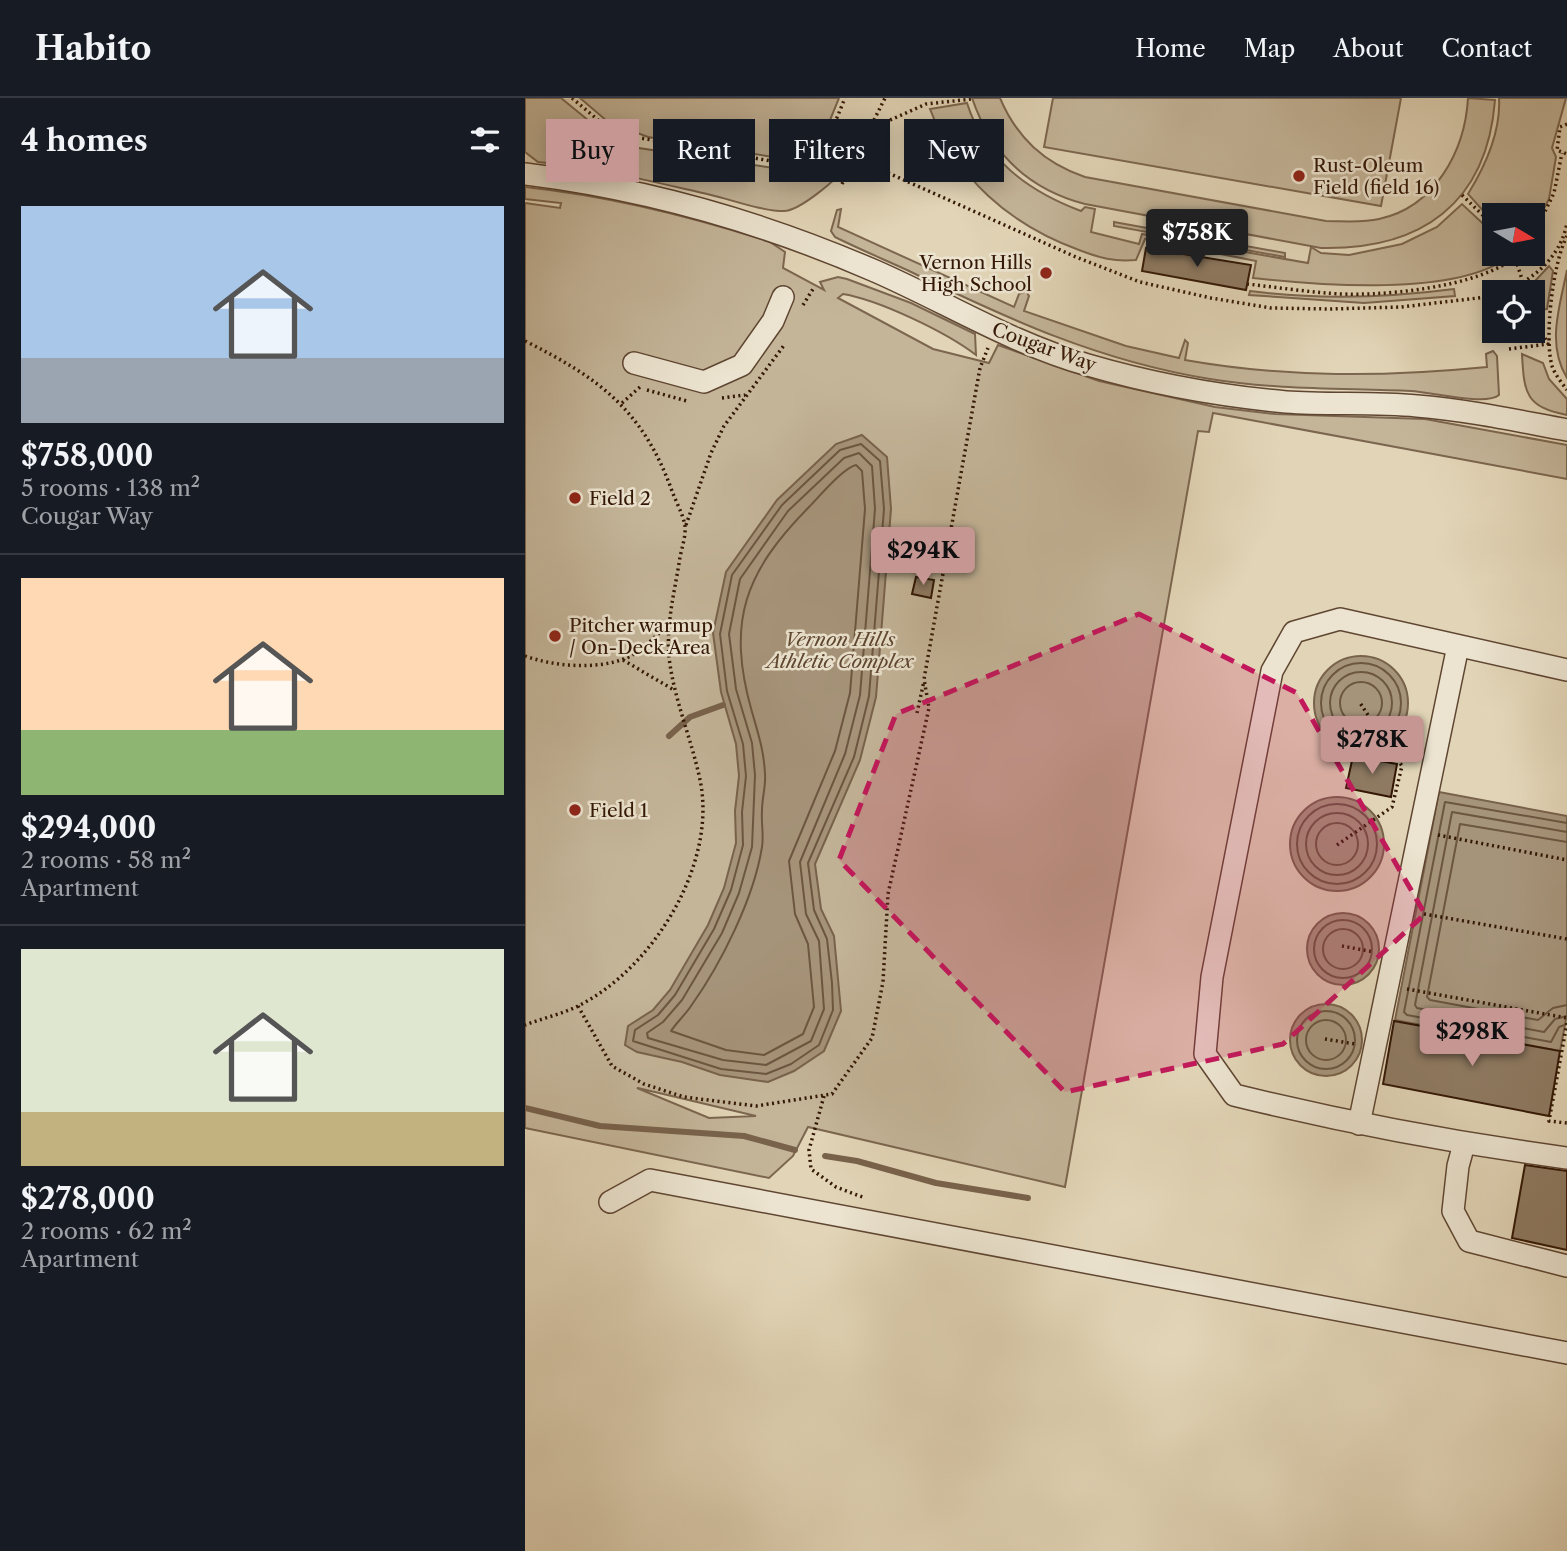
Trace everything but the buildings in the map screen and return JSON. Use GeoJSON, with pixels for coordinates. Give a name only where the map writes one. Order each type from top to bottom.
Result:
{"type":"FeatureCollection","features":[{"type":"Feature","properties":{"kind":"street","name":"Cougar Way"},"geometry":{"type":"LineString","coordinates":[[534,175],[621,188],[733,216],[799,239],[877,272],[996,330],[1086,365],[1217,393],[1287,402],[1427,407],[1567,430]]}},
{"type":"Feature","properties":{"kind":"street"},"geometry":{"type":"LineString","coordinates":[[634,363],[704,382],[742,365],[773,321],[783,297]]}},
{"type":"Feature","properties":{"kind":"street"},"geometry":{"type":"LineString","coordinates":[[1567,670],[1340,619],[1294,632],[1272,671],[1212,977],[1205,1054],[1234,1095],[1359,1124],[1464,1144],[1567,1158]]}},
{"type":"Feature","properties":{"kind":"street"},"geometry":{"type":"LineString","coordinates":[[1359,1124],[1458,646]]}},
{"type":"Feature","properties":{"kind":"street"},"geometry":{"type":"LineString","coordinates":[[1464,1144],[1458,1166],[1453,1211],[1469,1241],[1567,1266]]}},
{"type":"Feature","properties":{"kind":"street"},"geometry":{"type":"LineString","coordinates":[[610,1202],[650,1180],[1567,1353]]}},
{"type":"Feature","properties":{"kind":"path"},"geometry":{"type":"LineString","coordinates":[[572,98],[604,125],[647,141],[769,161]]}},
{"type":"Feature","properties":{"kind":"path"},"geometry":{"type":"LineString","coordinates":[[836,119],[845,98]]}},
{"type":"Feature","properties":{"kind":"path"},"geometry":{"type":"LineString","coordinates":[[875,119],[885,98]]}},
{"type":"Feature","properties":{"kind":"path"},"geometry":{"type":"LineString","coordinates":[[890,120],[926,104],[972,99]]}},
{"type":"Feature","properties":{"kind":"path"},"geometry":{"type":"LineString","coordinates":[[1545,211],[1554,193],[1564,153],[1557,150],[1557,137],[1560,127],[1567,124]]}},
{"type":"Feature","properties":{"kind":"path"},"geometry":{"type":"LineString","coordinates":[[890,174],[1140,282],[1211,298],[1271,308],[1330,309],[1401,307],[1482,298]]}},
{"type":"Feature","properties":{"kind":"path"},"geometry":{"type":"LineString","coordinates":[[1462,195],[1482,214]]}},
{"type":"Feature","properties":{"kind":"path"},"geometry":{"type":"LineString","coordinates":[[1567,223],[1550,313],[1548,344],[1553,370],[1567,390]]}},
{"type":"Feature","properties":{"kind":"path"},"geometry":{"type":"LineString","coordinates":[[1527,280],[1567,236]]}},
{"type":"Feature","properties":{"kind":"path"},"geometry":{"type":"LineString","coordinates":[[1247,284],[1329,294],[1374,293],[1451,284],[1503,266]]}},
{"type":"Feature","properties":{"kind":"path"},"geometry":{"type":"LineString","coordinates":[[800,310],[813,289]]}},
{"type":"Feature","properties":{"kind":"path"},"geometry":{"type":"LineString","coordinates":[[917,713],[980,368],[996,330]]}},
{"type":"Feature","properties":{"kind":"path"},"geometry":{"type":"LineString","coordinates":[[525,1025],[578,1006],[602,992],[634,965],[663,930],[677,905],[700,836],[701,788],[681,706],[674,690],[667,625],[685,527],[711,453],[724,426],[790,335]]}},
{"type":"Feature","properties":{"kind":"path"},"geometry":{"type":"LineString","coordinates":[[1545,338],[1548,344]]}},
{"type":"Feature","properties":{"kind":"path"},"geometry":{"type":"LineString","coordinates":[[525,341],[570,363],[622,403],[649,437],[685,527]]}},
{"type":"Feature","properties":{"kind":"path"},"geometry":{"type":"LineString","coordinates":[[1509,349],[1548,344]]}},
{"type":"Feature","properties":{"kind":"path"},"geometry":{"type":"LineString","coordinates":[[525,656],[546,663],[573,666],[623,660],[649,643],[667,625]]}},
{"type":"Feature","properties":{"kind":"path"},"geometry":{"type":"LineString","coordinates":[[623,660],[674,690]]}},
{"type":"Feature","properties":{"kind":"path"},"geometry":{"type":"LineString","coordinates":[[578,1006],[612,1066],[644,1084],[684,1097],[756,1107],[832,1094],[872,1038],[883,982],[888,894],[929,708],[924,679]]}},
{"type":"Feature","properties":{"kind":"path"},"geometry":{"type":"LineString","coordinates":[[1337,845],[1392,807],[1402,766],[1360,703]]}},
{"type":"Feature","properties":{"kind":"path"},"geometry":{"type":"LineString","coordinates":[[1419,831],[1567,860]]}},
{"type":"Feature","properties":{"kind":"path"},"geometry":{"type":"LineString","coordinates":[[1403,910],[1567,939]]}},
{"type":"Feature","properties":{"kind":"path"},"geometry":{"type":"LineString","coordinates":[[1342,946],[1394,956]]}},
{"type":"Feature","properties":{"kind":"path"},"geometry":{"type":"LineString","coordinates":[[1387,985],[1567,1018]]}},
{"type":"Feature","properties":{"kind":"path"},"geometry":{"type":"LineString","coordinates":[[1567,1023],[1549,1121],[1567,1122]]}},
{"type":"Feature","properties":{"kind":"path"},"geometry":{"type":"LineString","coordinates":[[1325,1039],[1374,1048]]}},
{"type":"Feature","properties":{"kind":"path"},"geometry":{"type":"LineString","coordinates":[[824,1096],[810,1150],[811,1169],[836,1186],[870,1200]]}},
{"type":"Feature","properties":{"kind":"highlighted area"},"geometry":{"type":"Polygon","coordinates":[[[1139,614],[1297,693],[1425,914],[1283,1044],[1065,1092],[839,860],[896,714],[1139,614]]]}},
{"type":"Feature","properties":{"kind":"green space"},"geometry":{"type":"Polygon","coordinates":[[[525,98],[561,98],[587,119],[546,119],[546,163],[538,162],[525,152],[525,98]]]}},
{"type":"Feature","properties":{"kind":"green space"},"geometry":{"type":"Polygon","coordinates":[[[580,98],[839,98],[830,119],[769,119],[769,156],[755,154],[755,119],[653,119],[653,138],[639,134],[639,119],[604,119],[580,98]]]}},
{"type":"Feature","properties":{"kind":"green space"},"geometry":{"type":"Polygon","coordinates":[[[972,98],[1000,98],[1015,125],[1034,147],[1057,164],[1085,177],[1326,221],[1353,222],[1399,213],[1416,202],[1431,189],[1453,156],[1461,138],[1468,98],[1495,100],[1489,136],[1479,167],[1463,193],[1442,214],[1418,229],[1389,240],[1357,246],[1321,248],[1085,204],[1065,197],[1029,179],[1004,155],[1004,119],[980,118],[972,98]]]}},
{"type":"Feature","properties":{"kind":"green space","name":"Rust-Oleum Field (field 16)"},"geometry":{"type":"Polygon","coordinates":[[[1053,98],[1401,98],[1381,206],[1044,147],[1053,98]]]}},
{"type":"Feature","properties":{"kind":"green space"},"geometry":{"type":"Polygon","coordinates":[[[1499,98],[1566,98],[1552,148],[1556,157],[1549,199],[1545,206],[1545,203],[1482,203],[1482,210],[1468,194],[1491,148],[1499,98]]]}},
{"type":"Feature","properties":{"kind":"green space"},"geometry":{"type":"Polygon","coordinates":[[[967,103],[973,119],[934,119],[930,109],[967,103]]]}},
{"type":"Feature","properties":{"kind":"green space"},"geometry":{"type":"Polygon","coordinates":[[[639,148],[653,150],[653,182],[755,182],[755,165],[769,167],[769,182],[831,182],[799,206],[784,211],[639,179],[639,148]]]}},
{"type":"Feature","properties":{"kind":"green space"},"geometry":{"type":"Polygon","coordinates":[[[1004,164],[1043,194],[1081,211],[1085,207],[1095,209],[1091,232],[1139,244],[1142,234],[1308,263],[1311,247],[1321,253],[1349,255],[1402,244],[1437,227],[1462,204],[1482,223],[1482,266],[1492,266],[1455,278],[1421,283],[1312,283],[1253,278],[1256,261],[1145,239],[1136,260],[1121,260],[1100,257],[1054,240],[1008,213],[975,182],[1004,182],[1004,164]]]}},
{"type":"Feature","properties":{"kind":"green space","name":"Vernon Hills Athletic Complex"},"geometry":{"type":"Polygon","coordinates":[[[525,187],[587,196],[679,216],[770,242],[785,252],[783,268],[824,290],[820,282],[838,277],[847,279],[911,303],[975,334],[976,355],[948,337],[893,310],[858,297],[843,294],[838,298],[933,349],[989,363],[998,345],[1099,381],[1215,407],[1275,414],[1425,419],[1567,445],[1567,479],[1213,413],[1209,432],[1198,431],[1065,1187],[808,1127],[793,1156],[769,1178],[525,1128],[525,203],[560,208],[561,203],[525,199],[525,187]],[[637,1088],[709,1118],[756,1116],[637,1088]]]}},
{"type":"Feature","properties":{"kind":"green space"},"geometry":{"type":"Polygon","coordinates":[[[841,209],[838,227],[1014,307],[1019,294],[1026,291],[1029,296],[1024,311],[1126,346],[1179,358],[1185,340],[1188,343],[1185,360],[1261,370],[1336,374],[1411,373],[1487,367],[1486,354],[1493,351],[1497,356],[1499,395],[1471,399],[1411,391],[1260,385],[1210,379],[1130,361],[1092,350],[1018,321],[835,237],[831,231],[837,210],[841,209]]]}},
{"type":"Feature","properties":{"kind":"green space"},"geometry":{"type":"Polygon","coordinates":[[[1114,222],[1285,253],[1285,257],[1114,226],[1114,222]]]}},
{"type":"Feature","properties":{"kind":"green space"},"geometry":{"type":"Polygon","coordinates":[[[1549,266],[1553,271],[1547,309],[1545,280],[1536,280],[1549,266]]]}},
{"type":"Feature","properties":{"kind":"green space"},"geometry":{"type":"Polygon","coordinates":[[[1567,270],[1567,378],[1557,352],[1556,338],[1558,311],[1567,270]]]}},
{"type":"Feature","properties":{"kind":"green space"},"geometry":{"type":"Polygon","coordinates":[[[1454,289],[1455,296],[1364,303],[1249,295],[1250,291],[1352,297],[1454,289]]]}},
{"type":"Feature","properties":{"kind":"green space"},"geometry":{"type":"Polygon","coordinates":[[[1522,354],[1543,363],[1549,379],[1567,399],[1567,415],[1553,412],[1535,403],[1526,389],[1522,354]]]}},
{"type":"Feature","properties":{"kind":"water"},"geometry":{"type":"Polygon","coordinates":[[[862,435],[887,457],[891,509],[876,697],[860,760],[815,864],[821,909],[834,936],[841,1011],[824,1051],[794,1071],[768,1082],[720,1075],[682,1062],[637,1052],[625,1045],[628,1026],[653,1010],[670,990],[708,925],[724,888],[736,843],[735,811],[739,776],[736,744],[721,692],[713,633],[726,572],[777,500],[836,444],[862,435]]]}},
{"type":"Feature","properties":{"kind":"water"},"geometry":{"type":"Polygon","coordinates":[[[1361,656],[1379,660],[1394,670],[1404,685],[1408,703],[1404,721],[1394,736],[1379,746],[1361,750],[1343,746],[1328,736],[1318,721],[1314,703],[1318,685],[1328,670],[1343,660],[1361,656]]]}},
{"type":"Feature","properties":{"kind":"water"},"geometry":{"type":"Polygon","coordinates":[[[1439,792],[1567,816],[1567,1014],[1560,1051],[1395,1020],[1439,792]]]}},
{"type":"Feature","properties":{"kind":"water"},"geometry":{"type":"Polygon","coordinates":[[[1337,797],[1355,801],[1370,811],[1380,826],[1384,844],[1380,862],[1370,877],[1355,887],[1337,891],[1319,887],[1304,877],[1294,862],[1290,844],[1294,826],[1304,811],[1319,801],[1337,797]]]}},
{"type":"Feature","properties":{"kind":"water"},"geometry":{"type":"Polygon","coordinates":[[[1343,913],[1357,916],[1369,923],[1376,935],[1379,949],[1376,963],[1369,975],[1357,982],[1343,985],[1329,982],[1317,975],[1310,963],[1307,949],[1310,935],[1317,923],[1329,916],[1343,913]]]}},
{"type":"Feature","properties":{"kind":"water"},"geometry":{"type":"Polygon","coordinates":[[[1326,1004],[1340,1007],[1352,1014],[1359,1026],[1362,1040],[1359,1054],[1352,1066],[1340,1073],[1326,1076],[1312,1073],[1300,1066],[1293,1054],[1290,1040],[1293,1026],[1300,1014],[1312,1007],[1326,1004]]]}},
{"type":"Feature","properties":{"kind":"waterway"},"geometry":{"type":"LineString","coordinates":[[669,736],[690,717],[723,705]]}},
{"type":"Feature","properties":{"kind":"waterway"},"geometry":{"type":"LineString","coordinates":[[525,1108],[600,1126],[744,1136],[795,1150]]}},
{"type":"Feature","properties":{"kind":"waterway"},"geometry":{"type":"LineString","coordinates":[[825,1156],[857,1161],[936,1183],[1028,1198]]}},
{"type":"Feature","properties":{"kind":"place","name":"Rust-Oleum Field (field 16)"},"geometry":{"type":"Point","coordinates":[1299,176]}},
{"type":"Feature","properties":{"kind":"place","name":"Vernon Hills High School"},"geometry":{"type":"Point","coordinates":[1046,273]}},
{"type":"Feature","properties":{"kind":"place","name":"Field 2"},"geometry":{"type":"Point","coordinates":[575,498]}},
{"type":"Feature","properties":{"kind":"place","name":"Pitcher warmup / On-Deck Area"},"geometry":{"type":"Point","coordinates":[555,636]}},
{"type":"Feature","properties":{"kind":"place","name":"Field 1"},"geometry":{"type":"Point","coordinates":[575,810]}}]}
